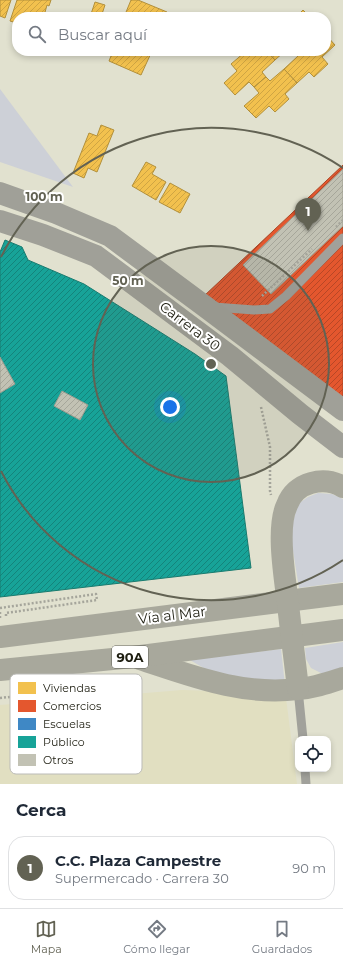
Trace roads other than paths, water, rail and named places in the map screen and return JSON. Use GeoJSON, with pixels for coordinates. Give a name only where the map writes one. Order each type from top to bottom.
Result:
{"type":"FeatureCollection","features":[{"type":"Feature","properties":{"kind":"highway"},"geometry":{"type":"LineString","coordinates":[[298,689],[282,558],[282,527],[284,511],[294,493],[306,485],[323,481],[343,487]]}},
{"type":"Feature","properties":{"kind":"highway","name":"Vía al Mar"},"geometry":{"type":"LineString","coordinates":[[0,637],[335,594]]}},
{"type":"Feature","properties":{"kind":"highway","name":"90A"},"geometry":{"type":"LineString","coordinates":[[0,670],[133,657],[337,631]]}},
{"type":"Feature","properties":{"kind":"highway"},"geometry":{"type":"LineString","coordinates":[[133,657],[236,688],[269,691],[298,689],[320,685],[343,678]]}},
{"type":"Feature","properties":{"kind":"main road","name":"Carrera 30"},"geometry":{"type":"LineString","coordinates":[[0,193],[56,213],[110,236],[343,410]]}},
{"type":"Feature","properties":{"kind":"main road","name":"Carrera 30"},"geometry":{"type":"LineString","coordinates":[[0,221],[42,235],[96,256],[230,356],[300,414],[343,446]]}},
{"type":"Feature","properties":{"kind":"lane"},"geometry":{"type":"LineString","coordinates":[[205,306],[246,310],[270,309],[286,296],[343,238]]}},
{"type":"Feature","properties":{"kind":"lane"},"geometry":{"type":"LineString","coordinates":[[298,689],[303,736]]}},
{"type":"Feature","properties":{"kind":"lane"},"geometry":{"type":"LineString","coordinates":[[305,772],[306,784]]}},
{"type":"Feature","properties":{"kind":"place","name":"C.C. Plaza Campestre"},"geometry":{"type":"Point","coordinates":[308,231]}}]}
